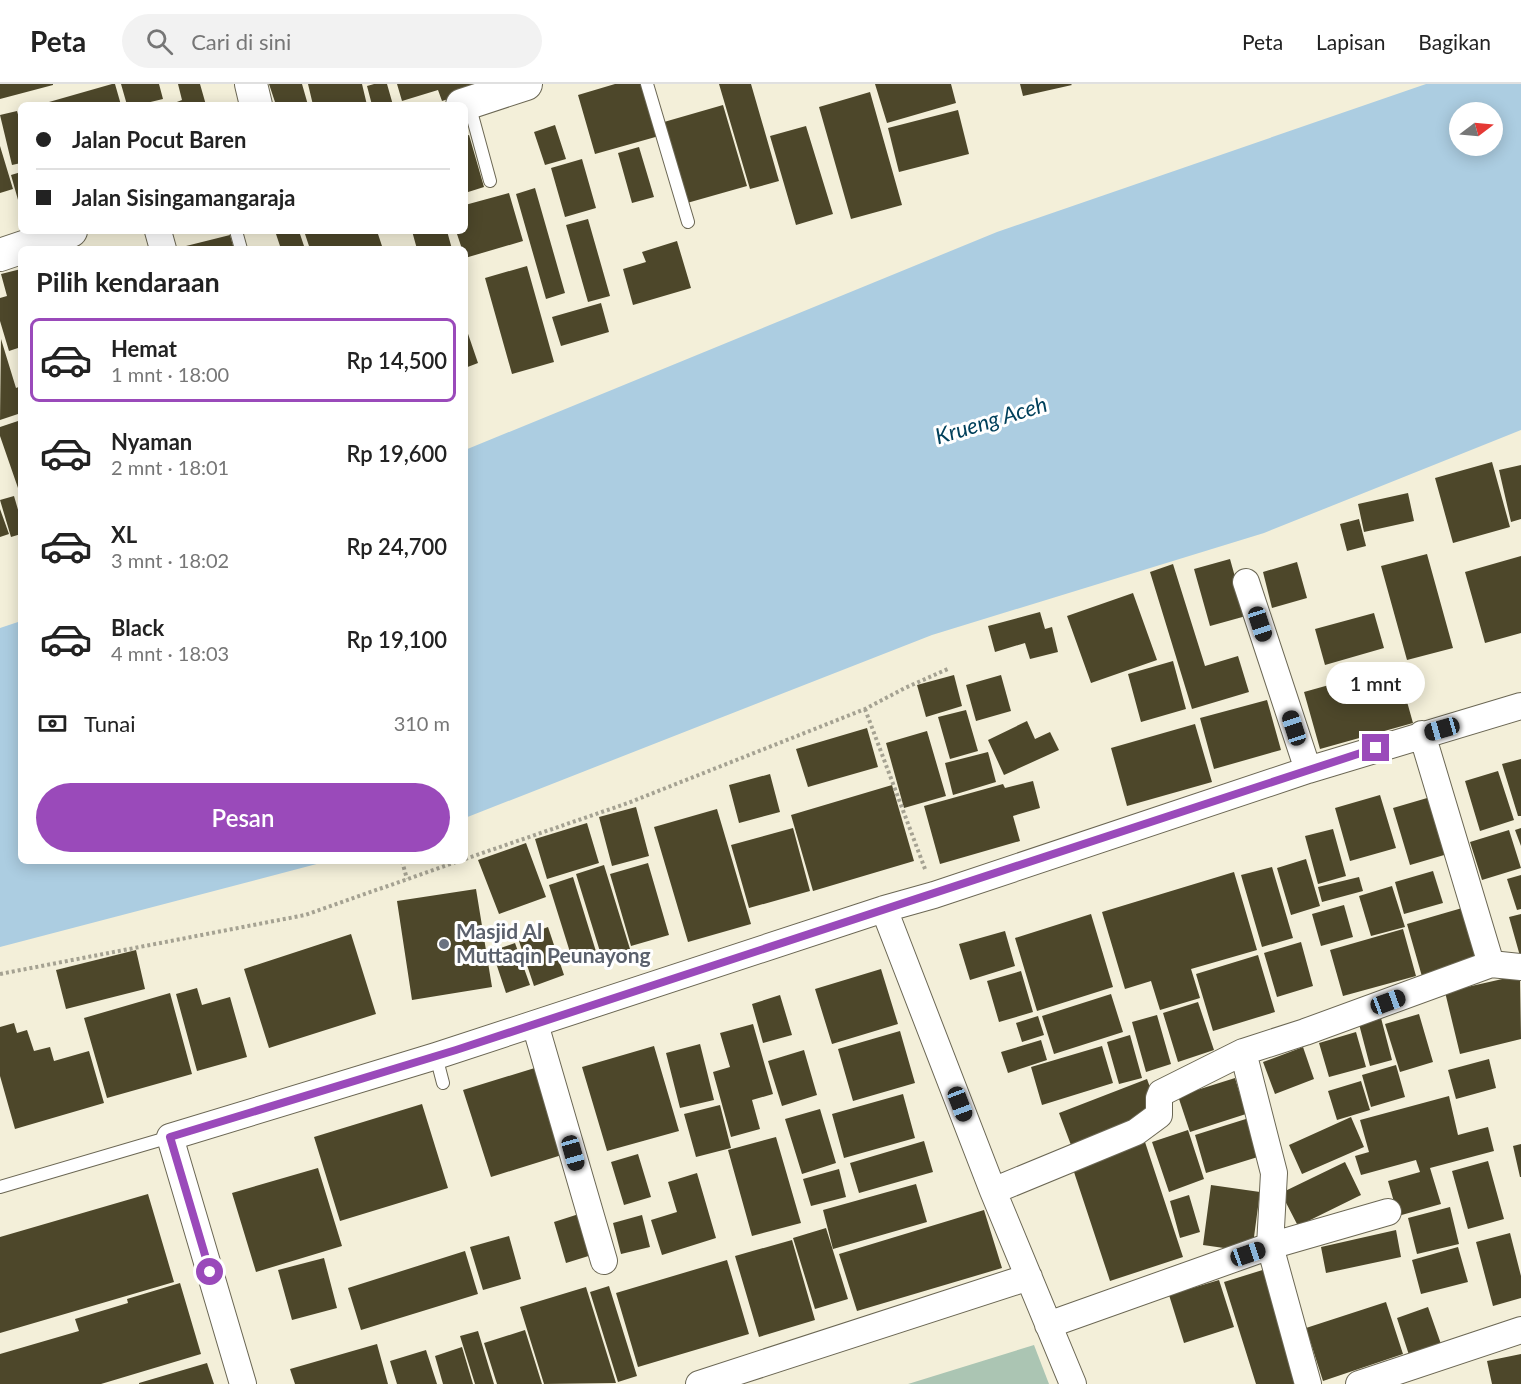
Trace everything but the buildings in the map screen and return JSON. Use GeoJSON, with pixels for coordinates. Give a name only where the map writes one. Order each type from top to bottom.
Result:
{"type":"FeatureCollection","features":[{"type":"Feature","properties":{"kind":"street"},"geometry":{"type":"LineString","coordinates":[[251,84],[255,102]]}},
{"type":"Feature","properties":{"kind":"street"},"geometry":{"type":"LineString","coordinates":[[468,103],[525,84]]}},
{"type":"Feature","properties":{"kind":"street"},"geometry":{"type":"LineString","coordinates":[[26,246],[61,234]]}},
{"type":"Feature","properties":{"kind":"street"},"geometry":{"type":"LineString","coordinates":[[0,255],[18,249]]}},
{"type":"Feature","properties":{"kind":"street"},"geometry":{"type":"LineString","coordinates":[[1246,582],[1308,770]]}},
{"type":"Feature","properties":{"kind":"street"},"geometry":{"type":"LineString","coordinates":[[243,1384],[170,1137],[436,1056],[884,909],[934,895],[1308,770],[1521,706]]}},
{"type":"Feature","properties":{"kind":"street"},"geometry":{"type":"LineString","coordinates":[[1422,734],[1491,964]]}},
{"type":"Feature","properties":{"kind":"street"},"geometry":{"type":"LineString","coordinates":[[884,909],[993,1191],[1073,1384]]}},
{"type":"Feature","properties":{"kind":"street"},"geometry":{"type":"LineString","coordinates":[[993,1191],[1136,1132],[1159,1115],[1161,1093],[1243,1053],[1491,964],[1521,967]]}},
{"type":"Feature","properties":{"kind":"street"},"geometry":{"type":"LineString","coordinates":[[535,1024],[604,1261]]}},
{"type":"Feature","properties":{"kind":"street"},"geometry":{"type":"LineString","coordinates":[[1243,1053],[1274,1173],[1270,1246],[1308,1384]]}},
{"type":"Feature","properties":{"kind":"street"},"geometry":{"type":"LineString","coordinates":[[1048,1325],[1270,1246],[1388,1212]]}},
{"type":"Feature","properties":{"kind":"street"},"geometry":{"type":"LineString","coordinates":[[699,1384],[1029,1277]]}},
{"type":"Feature","properties":{"kind":"street"},"geometry":{"type":"LineString","coordinates":[[1359,1384],[1521,1330]]}},
{"type":"Feature","properties":{"kind":"lane"},"geometry":{"type":"LineString","coordinates":[[647,84],[688,222]]}},
{"type":"Feature","properties":{"kind":"lane"},"geometry":{"type":"LineString","coordinates":[[468,113],[490,182]]}},
{"type":"Feature","properties":{"kind":"lane"},"geometry":{"type":"LineString","coordinates":[[436,1056],[443,1083]]}},
{"type":"Feature","properties":{"kind":"lane"},"geometry":{"type":"LineString","coordinates":[[0,1186],[170,1137]]}},
{"type":"Feature","properties":{"kind":"path"},"geometry":{"type":"LineString","coordinates":[[468,858],[628,803],[865,709],[950,668]]}},
{"type":"Feature","properties":{"kind":"path"},"geometry":{"type":"LineString","coordinates":[[865,709],[934,895]]}},
{"type":"Feature","properties":{"kind":"path"},"geometry":{"type":"LineString","coordinates":[[403,864],[407,879]]}},
{"type":"Feature","properties":{"kind":"path"},"geometry":{"type":"LineString","coordinates":[[0,974],[305,915],[450,864]]}},
{"type":"Feature","properties":{"kind":"green space"},"geometry":{"type":"Polygon","coordinates":[[[1034,1345],[1049,1384],[908,1384],[1034,1345]]]}},
{"type":"Feature","properties":{"kind":"water","name":"Krueng Aceh"},"geometry":{"type":"Polygon","coordinates":[[[1426,84],[1521,84],[1521,430],[1264,533],[932,635],[468,817],[468,449],[997,232],[1426,84]]]}},
{"type":"Feature","properties":{"kind":"water"},"geometry":{"type":"Polygon","coordinates":[[[18,622],[18,864],[317,864],[0,947],[0,628],[18,622]]]}},
{"type":"Feature","properties":{"kind":"place","name":"Masjid Al Muttaqin Peunayong"},"geometry":{"type":"Point","coordinates":[444,944]}},
{"type":"Feature","properties":{"kind":"route"},"geometry":{"type":"LineString","coordinates":[[210,1272],[170,1137],[456,1050],[884,909],[934,895],[1376,748]]}}]}
